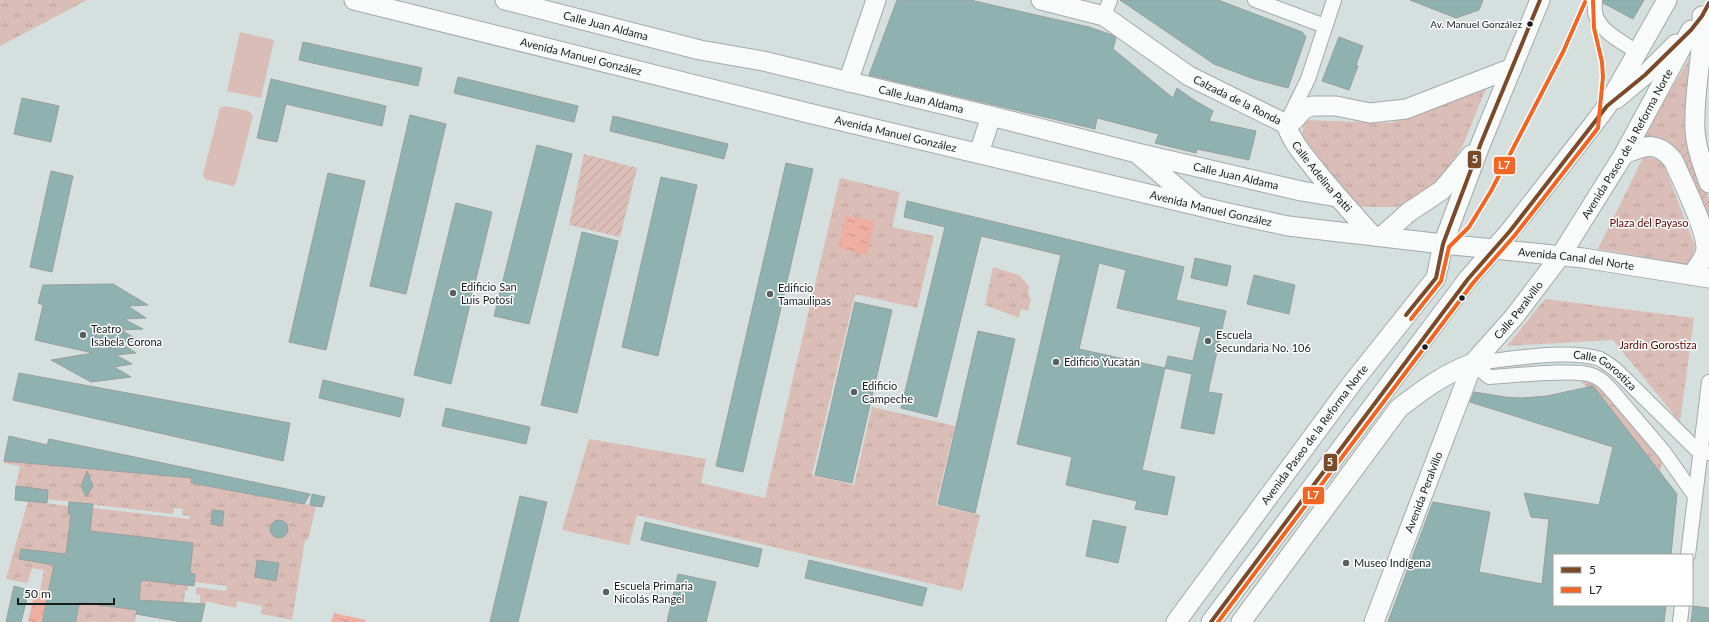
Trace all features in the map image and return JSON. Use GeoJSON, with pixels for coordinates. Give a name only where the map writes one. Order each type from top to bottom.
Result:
{"type":"FeatureCollection","features":[{"type":"Feature","properties":{"kind":"main road","name":"Avenida Manuel González"},"geometry":{"type":"LineString","coordinates":[[354,0],[808,113],[979,152],[1288,226],[1377,235],[1443,244]]}},
{"type":"Feature","properties":{"kind":"main road","name":"Calle Juan Aldama"},"geometry":{"type":"LineString","coordinates":[[505,0],[700,50],[763,61],[1137,153],[1301,191],[1338,197]]}},
{"type":"Feature","properties":{"kind":"main road"},"geometry":{"type":"LineString","coordinates":[[848,82],[876,0]]}},
{"type":"Feature","properties":{"kind":"main road","name":"Calzada de la Ronda"},"geometry":{"type":"LineString","coordinates":[[1041,0],[1107,8],[1189,76],[1286,124],[1294,120],[1304,110],[1312,106],[1336,106],[1370,113],[1406,109],[1512,68]]}},
{"type":"Feature","properties":{"kind":"main road","name":"Avenida Paseo de la Reforma Norte"},"geometry":{"type":"LineString","coordinates":[[1176,622],[1353,382],[1436,278],[1443,244],[1481,143],[1540,0]]}},
{"type":"Feature","properties":{"kind":"main road"},"geometry":{"type":"LineString","coordinates":[[1211,622],[1463,286],[1493,249],[1510,231],[1607,106],[1667,0]]}},
{"type":"Feature","properties":{"kind":"main road"},"geometry":{"type":"LineString","coordinates":[[1607,106],[1645,75],[1700,16]]}},
{"type":"Feature","properties":{"kind":"main road"},"geometry":{"type":"LineString","coordinates":[[1700,16],[1703,37],[1704,78],[1695,129],[1700,160],[1709,183]]}},
{"type":"Feature","properties":{"kind":"main road","name":"Avenida Paseo de la Reforma Norte"},"geometry":{"type":"LineString","coordinates":[[1561,255],[1624,154],[1700,16]]}},
{"type":"Feature","properties":{"kind":"main road"},"geometry":{"type":"LineString","coordinates":[[979,152],[991,116]]}},
{"type":"Feature","properties":{"kind":"main road","name":"Calle Adelina Patti"},"geometry":{"type":"LineString","coordinates":[[1286,124],[1293,142],[1338,197],[1377,235]]}},
{"type":"Feature","properties":{"kind":"main road"},"geometry":{"type":"LineString","coordinates":[[1377,235],[1408,212],[1442,190],[1481,143]]}},
{"type":"Feature","properties":{"kind":"main road"},"geometry":{"type":"LineString","coordinates":[[1624,154],[1647,145],[1657,147],[1666,152],[1673,160],[1700,222],[1705,239],[1706,253],[1700,276]]}},
{"type":"Feature","properties":{"kind":"main road"},"geometry":{"type":"LineString","coordinates":[[1137,153],[1198,205]]}},
{"type":"Feature","properties":{"kind":"main road","name":"Avenida Canal del Norte"},"geometry":{"type":"LineString","coordinates":[[1443,244],[1561,255],[1700,276]]}},
{"type":"Feature","properties":{"kind":"main road","name":"Calle Peralvillo"},"geometry":{"type":"LineString","coordinates":[[1473,363],[1514,317],[1561,255]]}},
{"type":"Feature","properties":{"kind":"main road"},"geometry":{"type":"LineString","coordinates":[[1241,622],[1399,408],[1423,389],[1452,371],[1473,363]]}},
{"type":"Feature","properties":{"kind":"main road","name":"Avenida Peralvillo"},"geometry":{"type":"LineString","coordinates":[[1374,622],[1473,363]]}},
{"type":"Feature","properties":{"kind":"street"},"geometry":{"type":"LineString","coordinates":[[1256,0],[1325,26]]}},
{"type":"Feature","properties":{"kind":"street"},"geometry":{"type":"LineString","coordinates":[[1286,124],[1308,79],[1334,0]]}},
{"type":"Feature","properties":{"kind":"street"},"geometry":{"type":"LineString","coordinates":[[1595,0],[1595,16],[1604,29],[1637,52]]}},
{"type":"Feature","properties":{"kind":"street","name":"Calle Gorostiza"},"geometry":{"type":"LineString","coordinates":[[1473,363],[1568,355],[1599,359],[1607,362],[1704,452]]}},
{"type":"Feature","properties":{"kind":"street"},"geometry":{"type":"LineString","coordinates":[[1473,363],[1489,376],[1578,373],[1594,375],[1607,384],[1634,416],[1664,452],[1695,496]]}},
{"type":"Feature","properties":{"kind":"street"},"geometry":{"type":"LineString","coordinates":[[1688,554],[1695,496],[1704,452],[1709,382]]}},
{"type":"Feature","properties":{"kind":"street"},"geometry":{"type":"LineString","coordinates":[[1680,622],[1682,606]]}},
{"type":"Feature","properties":{"kind":"green space"},"geometry":{"type":"Polygon","coordinates":[[[0,0],[87,0],[0,46],[0,0]]]}},
{"type":"Feature","properties":{"kind":"green space"},"geometry":{"type":"Polygon","coordinates":[[[240,32],[274,40],[261,98],[227,91],[240,32]]]}},
{"type":"Feature","properties":{"kind":"green space"},"geometry":{"type":"Polygon","coordinates":[[[1694,51],[1688,144],[1675,151],[1639,143],[1694,51]]]}},
{"type":"Feature","properties":{"kind":"green space"},"geometry":{"type":"Polygon","coordinates":[[[1487,86],[1463,145],[1445,172],[1424,194],[1397,207],[1359,207],[1302,137],[1304,120],[1391,123],[1487,86]]]}},
{"type":"Feature","properties":{"kind":"green space"},"geometry":{"type":"Polygon","coordinates":[[[225,106],[249,111],[253,116],[236,183],[233,186],[205,179],[203,174],[220,108],[225,106]]]}},
{"type":"Feature","properties":{"kind":"green space"},"geometry":{"type":"Polygon","coordinates":[[[1688,144],[1709,199],[1709,241],[1675,151],[1688,144]]]}},
{"type":"Feature","properties":{"kind":"green space"},"geometry":{"type":"Polygon","coordinates":[[[584,154],[637,168],[620,237],[569,225],[584,154]]]}},
{"type":"Feature","properties":{"kind":"green space","name":"Plaza del Payaso"},"geometry":{"type":"Polygon","coordinates":[[[1644,156],[1662,160],[1695,246],[1691,265],[1598,249],[1644,156]]]}},
{"type":"Feature","properties":{"kind":"green space"},"geometry":{"type":"Polygon","coordinates":[[[840,178],[900,192],[892,227],[934,236],[917,308],[855,294],[812,475],[854,485],[872,407],[955,426],[936,505],[980,515],[962,591],[637,515],[629,545],[562,530],[589,439],[706,459],[701,483],[765,498],[840,178]]]}},
{"type":"Feature","properties":{"kind":"green space"},"geometry":{"type":"Polygon","coordinates":[[[993,267],[1019,275],[1029,286],[1028,295],[1031,299],[1028,311],[1021,309],[1019,318],[985,305],[993,267]]]}},
{"type":"Feature","properties":{"kind":"green space","name":"Jardín Gorostiza"},"geometry":{"type":"Polygon","coordinates":[[[1545,299],[1694,318],[1680,422],[1613,340],[1507,346],[1545,299]]]}},
{"type":"Feature","properties":{"kind":"green space"},"geometry":{"type":"Polygon","coordinates":[[[1569,372],[1580,375],[1592,382],[1605,393],[1619,406],[1663,455],[1659,480],[1598,396],[1569,372]]]}},
{"type":"Feature","properties":{"kind":"green space"},"geometry":{"type":"Polygon","coordinates":[[[4,461],[175,477],[177,466],[192,470],[192,483],[316,506],[308,540],[305,540],[292,620],[261,614],[262,606],[237,601],[236,608],[206,601],[205,604],[200,604],[200,595],[196,595],[196,587],[226,591],[227,586],[194,582],[195,574],[190,573],[193,543],[69,529],[63,581],[48,593],[40,591],[44,570],[32,568],[27,583],[6,579],[28,501],[69,506],[68,514],[91,517],[93,508],[189,519],[190,516],[182,515],[183,509],[174,508],[173,514],[46,499],[47,490],[16,486],[20,466],[4,463],[4,461]]]}},
{"type":"Feature","properties":{"kind":"green space"},"geometry":{"type":"Polygon","coordinates":[[[141,580],[188,585],[188,591],[185,591],[184,603],[74,595],[140,590],[141,580]]]}},
{"type":"Feature","properties":{"kind":"green space"},"geometry":{"type":"Polygon","coordinates":[[[79,602],[137,610],[135,622],[77,622],[79,602]]]}},
{"type":"Feature","properties":{"kind":"water"},"geometry":{"type":"Polygon","coordinates":[[[846,215],[875,222],[867,255],[838,248],[846,215]]]}},
{"type":"Feature","properties":{"kind":"water"},"geometry":{"type":"Polygon","coordinates":[[[35,591],[48,594],[41,622],[28,622],[35,591]]]}},
{"type":"Feature","properties":{"kind":"water"},"geometry":{"type":"Polygon","coordinates":[[[334,613],[366,620],[365,622],[331,622],[334,613]]]}},
{"type":"Feature","properties":{"kind":"building"},"geometry":{"type":"Polygon","coordinates":[[[897,0],[970,0],[1089,27],[1112,35],[1116,38],[1113,49],[1173,98],[1177,88],[1213,111],[1209,121],[1256,131],[1249,160],[1197,149],[1196,153],[1155,143],[1159,134],[1097,118],[1095,129],[869,75],[897,0]]]}},
{"type":"Feature","properties":{"kind":"building"},"geometry":{"type":"Polygon","coordinates":[[[1120,0],[1218,0],[1302,32],[1306,37],[1288,88],[1254,79],[1214,64],[1120,0]]]}},
{"type":"Feature","properties":{"kind":"building"},"geometry":{"type":"Polygon","coordinates":[[[1410,0],[1483,0],[1479,10],[1456,18],[1410,0]]]}},
{"type":"Feature","properties":{"kind":"building"},"geometry":{"type":"Polygon","coordinates":[[[1603,0],[1644,0],[1633,19],[1603,3],[1603,0]]]}},
{"type":"Feature","properties":{"kind":"building"},"geometry":{"type":"Polygon","coordinates":[[[1339,37],[1363,46],[1356,65],[1358,66],[1349,90],[1322,81],[1339,37]]]}},
{"type":"Feature","properties":{"kind":"building"},"geometry":{"type":"Polygon","coordinates":[[[303,42],[422,68],[418,86],[299,60],[303,42]]]}},
{"type":"Feature","properties":{"kind":"building"},"geometry":{"type":"Polygon","coordinates":[[[458,77],[578,106],[574,122],[454,93],[458,77]]]}},
{"type":"Feature","properties":{"kind":"building"},"geometry":{"type":"Polygon","coordinates":[[[271,79],[386,106],[382,126],[286,104],[277,142],[257,138],[271,79]]]}},
{"type":"Feature","properties":{"kind":"building"},"geometry":{"type":"Polygon","coordinates":[[[22,98],[59,106],[51,142],[14,134],[22,98]]]}},
{"type":"Feature","properties":{"kind":"building"},"geometry":{"type":"Polygon","coordinates":[[[410,115],[446,124],[406,294],[370,286],[410,115]]]}},
{"type":"Feature","properties":{"kind":"building"},"geometry":{"type":"Polygon","coordinates":[[[613,116],[728,144],[724,159],[610,131],[613,116]]]}},
{"type":"Feature","properties":{"kind":"building"},"geometry":{"type":"Polygon","coordinates":[[[537,145],[572,154],[529,324],[494,316],[537,145]]]}},
{"type":"Feature","properties":{"kind":"building","name":"Edificio Tamaulipas"},"geometry":{"type":"Polygon","coordinates":[[[786,163],[813,169],[743,472],[716,466],[786,163]]]}},
{"type":"Feature","properties":{"kind":"building"},"geometry":{"type":"Polygon","coordinates":[[[51,171],[73,176],[52,272],[30,267],[51,171]]]}},
{"type":"Feature","properties":{"kind":"building"},"geometry":{"type":"Polygon","coordinates":[[[328,173],[365,181],[326,350],[289,342],[328,173]]]}},
{"type":"Feature","properties":{"kind":"building"},"geometry":{"type":"Polygon","coordinates":[[[661,177],[697,185],[658,356],[622,347],[661,177]]]}},
{"type":"Feature","properties":{"kind":"building"},"geometry":{"type":"Polygon","coordinates":[[[907,201],[1184,267],[1176,300],[1226,311],[1208,392],[1222,394],[1214,434],[1181,428],[1192,374],[1165,368],[1142,470],[1175,477],[1167,515],[1135,509],[1137,501],[1066,485],[1072,457],[1017,444],[1061,255],[981,236],[937,417],[901,408],[945,227],[904,217],[907,201]],[[1099,263],[1079,349],[1165,368],[1168,356],[1193,361],[1201,327],[1117,308],[1126,270],[1099,263]]]}},
{"type":"Feature","properties":{"kind":"building","name":"Edificio San Luis Potosí"},"geometry":{"type":"Polygon","coordinates":[[[456,203],[492,212],[451,384],[414,375],[456,203]]]}},
{"type":"Feature","properties":{"kind":"building"},"geometry":{"type":"Polygon","coordinates":[[[582,232],[618,241],[577,413],[541,405],[582,232]]]}},
{"type":"Feature","properties":{"kind":"building"},"geometry":{"type":"Polygon","coordinates":[[[1195,258],[1231,266],[1227,286],[1191,278],[1195,258]]]}},
{"type":"Feature","properties":{"kind":"building"},"geometry":{"type":"Polygon","coordinates":[[[1254,275],[1295,285],[1289,314],[1247,304],[1254,275]]]}},
{"type":"Feature","properties":{"kind":"building","name":"Teatro Isabela Corona"},"geometry":{"type":"Polygon","coordinates":[[[113,284],[148,305],[128,306],[146,318],[124,319],[143,329],[121,330],[140,341],[119,342],[136,353],[116,355],[132,364],[114,367],[131,377],[91,382],[51,360],[93,353],[35,340],[43,305],[38,303],[43,285],[113,284]]]}},
{"type":"Feature","properties":{"kind":"building","name":"Edificio Campeche"},"geometry":{"type":"Polygon","coordinates":[[[855,302],[892,310],[852,483],[815,475],[855,302]]]}},
{"type":"Feature","properties":{"kind":"building"},"geometry":{"type":"Polygon","coordinates":[[[978,331],[1015,339],[975,513],[938,504],[978,331]]]}},
{"type":"Feature","properties":{"kind":"building"},"geometry":{"type":"Polygon","coordinates":[[[19,373],[290,423],[283,461],[13,400],[19,373]]]}},
{"type":"Feature","properties":{"kind":"building"},"geometry":{"type":"Polygon","coordinates":[[[323,380],[404,399],[400,417],[319,398],[323,380]]]}},
{"type":"Feature","properties":{"kind":"building"},"geometry":{"type":"Polygon","coordinates":[[[1593,386],[1677,494],[1671,554],[1553,554],[1553,606],[1666,606],[1664,622],[1388,622],[1433,502],[1490,512],[1479,572],[1542,584],[1549,519],[1531,517],[1524,493],[1599,505],[1613,447],[1470,402],[1474,392],[1522,398],[1547,396],[1593,386]]]}},
{"type":"Feature","properties":{"kind":"building"},"geometry":{"type":"Polygon","coordinates":[[[446,408],[530,427],[526,444],[442,426],[446,408]]]}},
{"type":"Feature","properties":{"kind":"building"},"geometry":{"type":"Polygon","coordinates":[[[9,436],[47,445],[49,439],[310,494],[304,504],[191,483],[192,478],[4,461],[9,436]]]}},
{"type":"Feature","properties":{"kind":"building"},"geometry":{"type":"Polygon","coordinates":[[[87,471],[93,486],[86,497],[81,486],[87,471]]]}},
{"type":"Feature","properties":{"kind":"building"},"geometry":{"type":"Polygon","coordinates":[[[16,486],[48,490],[47,503],[15,500],[16,486]]]}},
{"type":"Feature","properties":{"kind":"building"},"geometry":{"type":"Polygon","coordinates":[[[312,494],[325,497],[322,507],[310,505],[312,494]]]}},
{"type":"Feature","properties":{"kind":"building"},"geometry":{"type":"Polygon","coordinates":[[[520,496],[547,502],[518,622],[490,622],[520,496]]]}},
{"type":"Feature","properties":{"kind":"building"},"geometry":{"type":"Polygon","coordinates":[[[69,502],[93,504],[90,531],[193,543],[190,573],[195,574],[194,586],[141,580],[139,600],[205,604],[201,622],[182,622],[136,614],[137,610],[79,602],[76,622],[42,622],[54,565],[19,559],[21,549],[66,554],[71,514],[68,514],[69,502]]]}},
{"type":"Feature","properties":{"kind":"building"},"geometry":{"type":"Polygon","coordinates":[[[212,510],[224,511],[222,526],[211,524],[212,510]]]}},
{"type":"Feature","properties":{"kind":"building"},"geometry":{"type":"Polygon","coordinates":[[[279,520],[285,523],[288,529],[285,535],[279,538],[273,535],[270,529],[273,523],[279,520]]]}},
{"type":"Feature","properties":{"kind":"building"},"geometry":{"type":"Polygon","coordinates":[[[1093,520],[1126,527],[1118,563],[1086,556],[1093,520]]]}},
{"type":"Feature","properties":{"kind":"building"},"geometry":{"type":"Polygon","coordinates":[[[645,522],[762,549],[758,567],[641,540],[645,522]]]}},
{"type":"Feature","properties":{"kind":"building"},"geometry":{"type":"Polygon","coordinates":[[[257,560],[279,563],[276,581],[255,577],[257,560]]]}},
{"type":"Feature","properties":{"kind":"building"},"geometry":{"type":"Polygon","coordinates":[[[809,560],[927,588],[922,606],[805,578],[809,560]]]}},
{"type":"Feature","properties":{"kind":"building"},"geometry":{"type":"Polygon","coordinates":[[[678,574],[716,582],[706,622],[667,622],[678,574]]]}},
{"type":"Feature","properties":{"kind":"building"},"geometry":{"type":"Polygon","coordinates":[[[14,586],[29,590],[21,622],[6,622],[14,586]]]}},
{"type":"Feature","properties":{"kind":"building"},"geometry":{"type":"Polygon","coordinates":[[[1693,606],[1709,608],[1709,622],[1691,622],[1693,606]]]}},
{"type":"Feature","properties":{"kind":"transit line","name":"5"},"geometry":{"type":"LineString","coordinates":[[1406,315],[1436,278],[1443,244],[1481,143],[1540,0]]}},
{"type":"Feature","properties":{"kind":"transit line","name":"L7"},"geometry":{"type":"LineString","coordinates":[[1218,622],[1473,283],[1515,235],[1598,128],[1603,77],[1602,62],[1594,28],[1593,0]]}},
{"type":"Feature","properties":{"kind":"transit line","name":"L7"},"geometry":{"type":"LineString","coordinates":[[1411,319],[1441,281],[1449,247],[1469,227],[1491,191],[1563,52],[1585,2]]}},
{"type":"Feature","properties":{"kind":"transit line","name":"5"},"geometry":{"type":"LineString","coordinates":[[1211,622],[1468,279],[1510,231],[1607,106],[1645,75],[1691,30],[1702,16],[1709,3]]}},
{"type":"Feature","properties":{"kind":"place","name":"Av. Manuel González"},"geometry":{"type":"Point","coordinates":[1530,24]}},
{"type":"Feature","properties":{"kind":"place","name":"Edificio San Luis Potosí"},"geometry":{"type":"Point","coordinates":[453,293]}},
{"type":"Feature","properties":{"kind":"place","name":"Edificio Tamaulipas"},"geometry":{"type":"Point","coordinates":[770,294]}},
{"type":"Feature","properties":{"kind":"place","name":"Teatro Isabela Corona"},"geometry":{"type":"Point","coordinates":[83,335]}},
{"type":"Feature","properties":{"kind":"place","name":"Escuela Secundaria No. 106"},"geometry":{"type":"Point","coordinates":[1208,341]}},
{"type":"Feature","properties":{"kind":"place","name":"Edificio Yucatán"},"geometry":{"type":"Point","coordinates":[1056,362]}},
{"type":"Feature","properties":{"kind":"place","name":"Edificio Campeche"},"geometry":{"type":"Point","coordinates":[854,392]}},
{"type":"Feature","properties":{"kind":"place","name":"Museo Indígena"},"geometry":{"type":"Point","coordinates":[1346,563]}},
{"type":"Feature","properties":{"kind":"place","name":"Escuela Primaria Nicolás Rangel"},"geometry":{"type":"Point","coordinates":[606,592]}}]}
